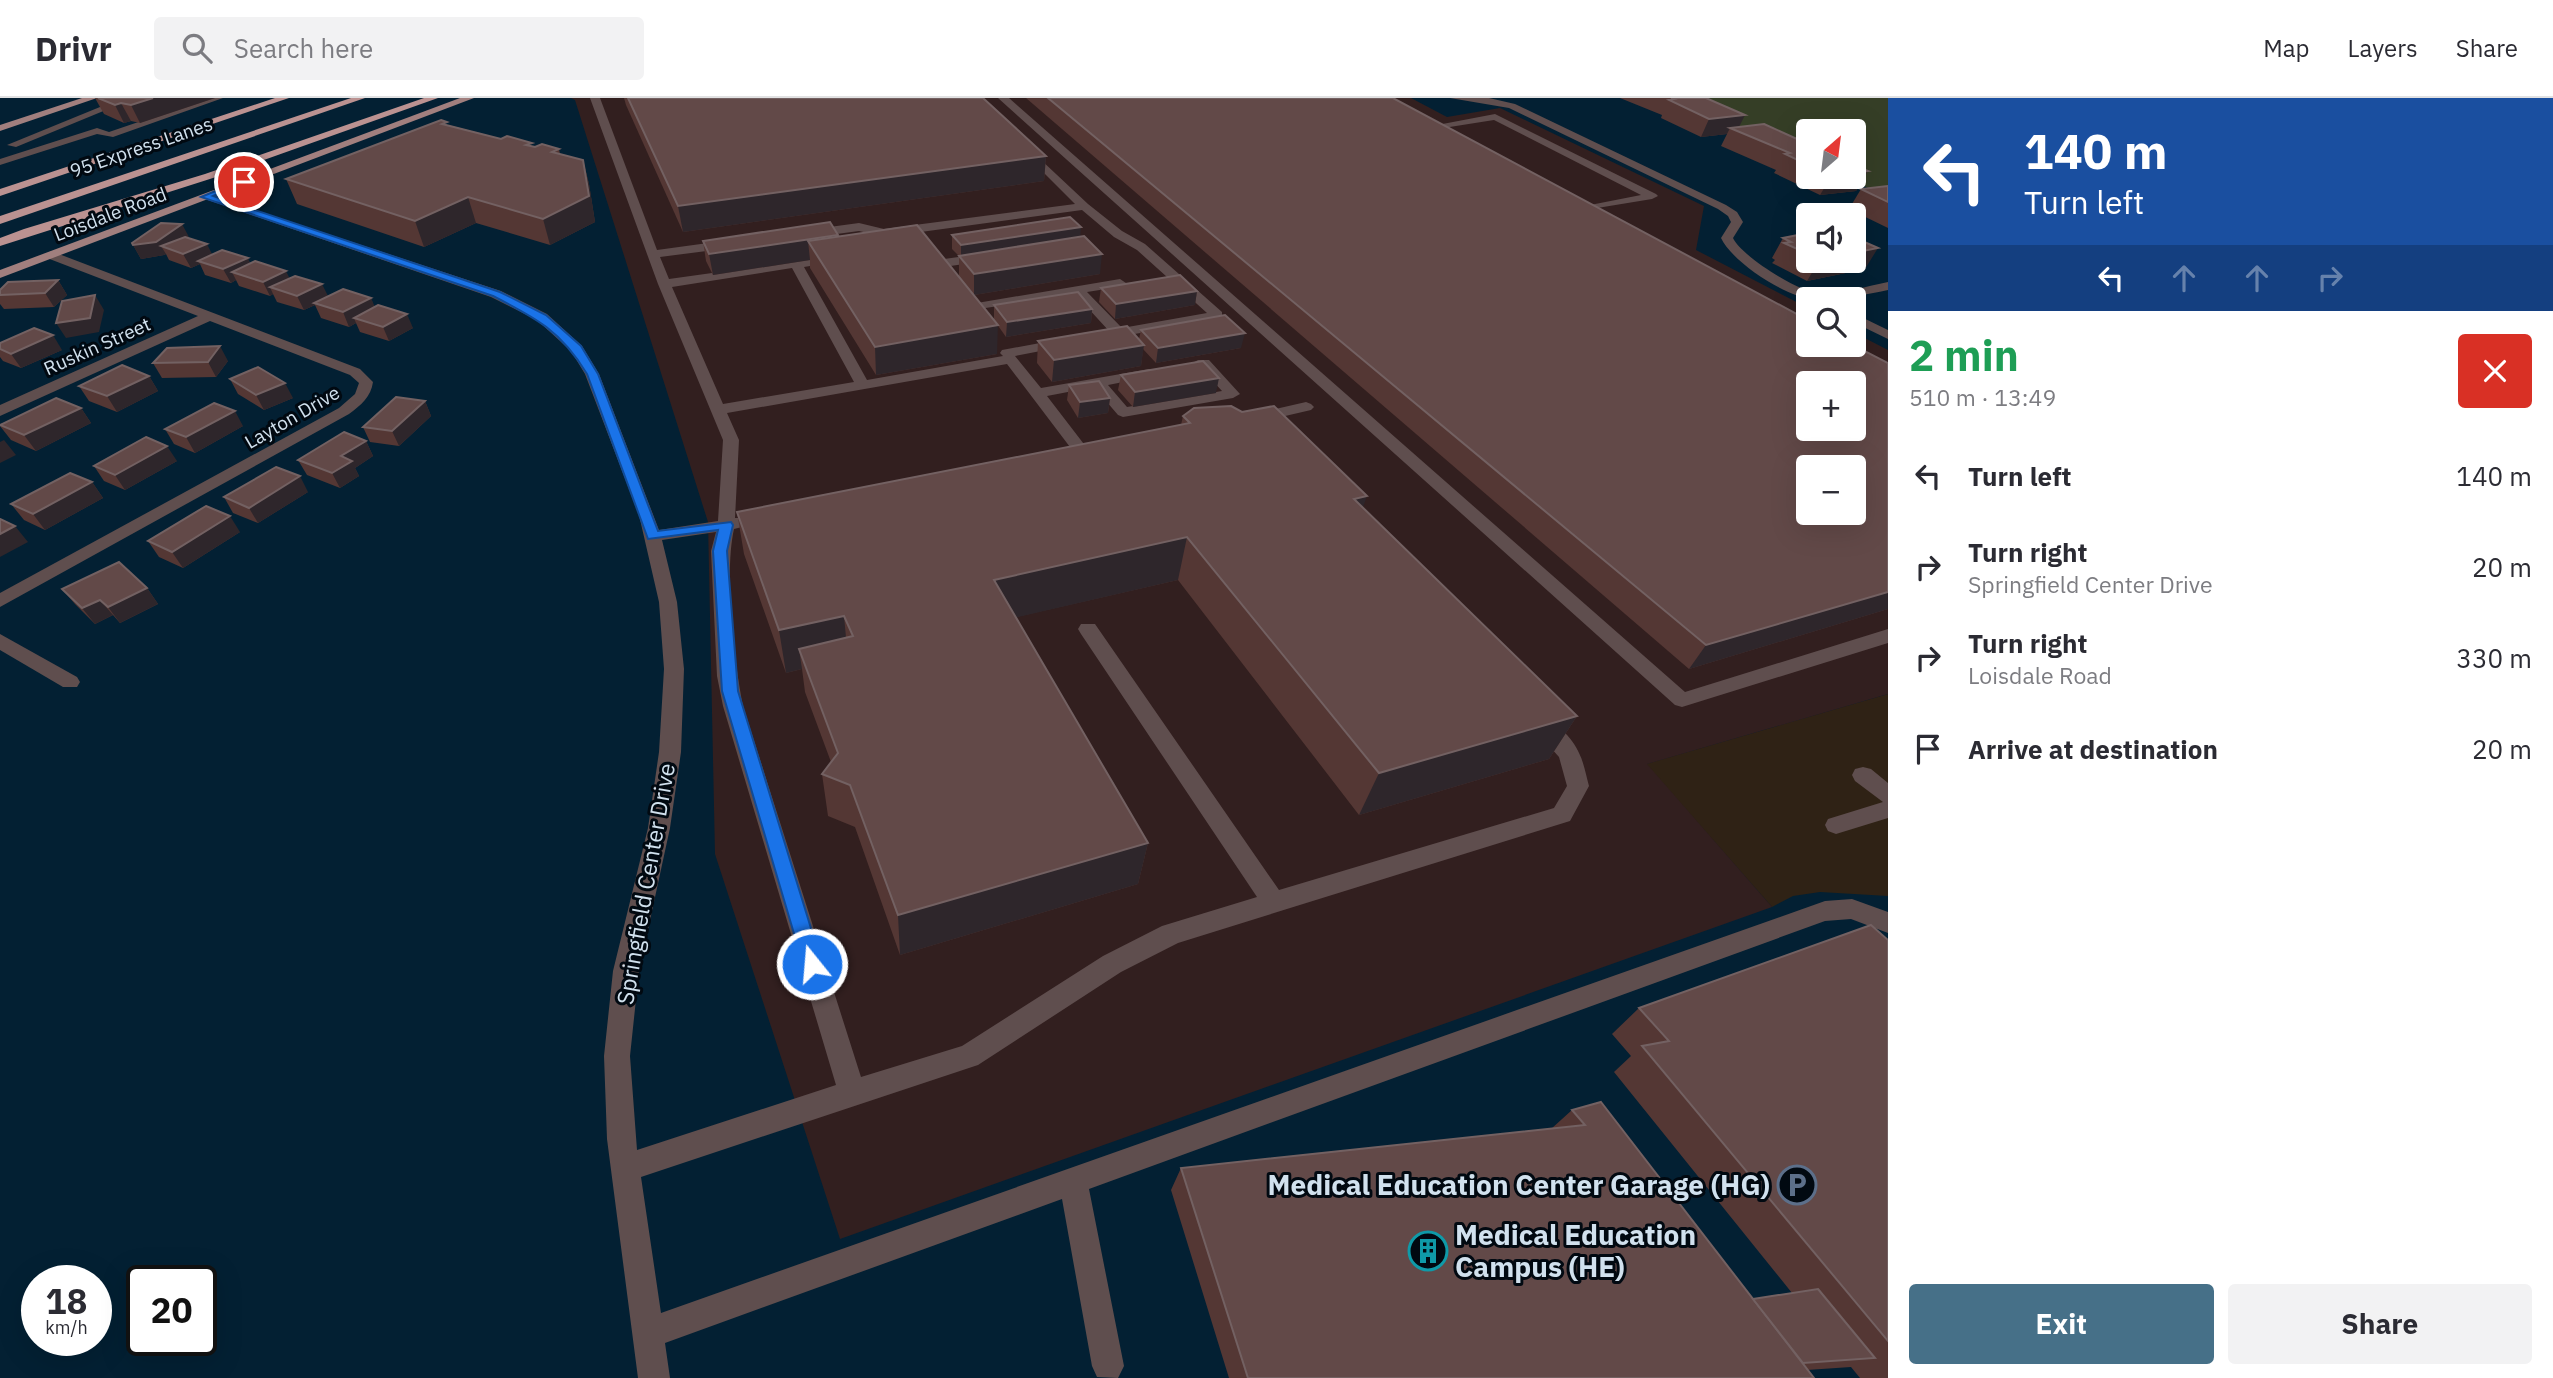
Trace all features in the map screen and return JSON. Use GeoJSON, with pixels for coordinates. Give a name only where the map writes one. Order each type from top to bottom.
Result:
{"type":"FeatureCollection","features":[{"type":"Feature","properties":{"kind":"highway"},"geometry":{"type":"LineString","coordinates":[[0,192],[284,98]]}},
{"type":"Feature","properties":{"kind":"highway","name":"95 Express Lanes"},"geometry":{"type":"LineString","coordinates":[[0,218],[334,98]]}},
{"type":"Feature","properties":{"kind":"highway"},"geometry":{"type":"LineString","coordinates":[[0,218],[360,98]]}},
{"type":"Feature","properties":{"kind":"highway"},"geometry":{"type":"LineString","coordinates":[[0,243],[399,98]]}},
{"type":"Feature","properties":{"kind":"highway"},"geometry":{"type":"LineString","coordinates":[[28,232],[197,180],[433,98]]}},
{"type":"Feature","properties":{"kind":"main road"},"geometry":{"type":"LineString","coordinates":[[0,118],[64,98]]}},
{"type":"Feature","properties":{"kind":"main road"},"geometry":{"type":"LineString","coordinates":[[0,128],[92,98]]}},
{"type":"Feature","properties":{"kind":"main road","name":"Loisdale Road"},"geometry":{"type":"LineString","coordinates":[[0,274],[469,98]]}},
{"type":"Feature","properties":{"kind":"street"},"geometry":{"type":"LineString","coordinates":[[0,150],[130,98]]}},
{"type":"Feature","properties":{"kind":"street"},"geometry":{"type":"LineString","coordinates":[[68,122],[109,135],[218,98]]}},
{"type":"Feature","properties":{"kind":"street"},"geometry":{"type":"LineString","coordinates":[[594,98],[664,284],[731,440],[726,525],[720,551],[727,676],[733,706],[852,1093]]}},
{"type":"Feature","properties":{"kind":"street"},"geometry":{"type":"LineString","coordinates":[[1003,98],[1682,700],[1888,636]]}},
{"type":"Feature","properties":{"kind":"street"},"geometry":{"type":"LineString","coordinates":[[1455,98],[1512,106],[1722,207],[1733,214],[1737,222],[1727,238],[1733,252],[1751,265],[1796,288]]}},
{"type":"Feature","properties":{"kind":"street"},"geometry":{"type":"LineString","coordinates":[[1461,139],[1432,123],[1495,117],[1652,196],[1584,205],[1602,215]]}},
{"type":"Feature","properties":{"kind":"street"},"geometry":{"type":"LineString","coordinates":[[0,162],[97,131]]}},
{"type":"Feature","properties":{"kind":"street"},"geometry":{"type":"LineString","coordinates":[[717,410],[863,385],[1006,352],[1217,315],[1141,247],[1118,234],[1084,206],[1019,143]]}},
{"type":"Feature","properties":{"kind":"street","name":"Springfield Center Drive"},"geometry":{"type":"LineString","coordinates":[[205,197],[496,294],[542,317],[577,349],[592,374],[647,515],[668,602],[674,669],[670,751],[661,816],[626,971],[617,1056],[621,1139],[654,1378]]}},
{"type":"Feature","properties":{"kind":"street"},"geometry":{"type":"LineString","coordinates":[[792,236],[859,227],[884,233],[913,234],[1084,206]]}},
{"type":"Feature","properties":{"kind":"street"},"geometry":{"type":"LineString","coordinates":[[664,284],[850,256],[833,230]]}},
{"type":"Feature","properties":{"kind":"street"},"geometry":{"type":"LineString","coordinates":[[653,254],[750,241]]}},
{"type":"Feature","properties":{"kind":"street"},"geometry":{"type":"LineString","coordinates":[[937,265],[1003,254]]}},
{"type":"Feature","properties":{"kind":"street","name":"Layton Drive"},"geometry":{"type":"LineString","coordinates":[[0,601],[344,411],[363,394],[366,382],[355,372],[51,255]]}},
{"type":"Feature","properties":{"kind":"street"},"geometry":{"type":"LineString","coordinates":[[796,264],[863,385]]}},
{"type":"Feature","properties":{"kind":"street"},"geometry":{"type":"LineString","coordinates":[[970,307],[1120,283]]}},
{"type":"Feature","properties":{"kind":"street"},"geometry":{"type":"LineString","coordinates":[[1866,295],[1888,286]]}},
{"type":"Feature","properties":{"kind":"street"},"geometry":{"type":"LineString","coordinates":[[1078,290],[1119,332]]}},
{"type":"Feature","properties":{"kind":"street","name":"Ruskin Street"},"geometry":{"type":"LineString","coordinates":[[0,411],[210,316]]}},
{"type":"Feature","properties":{"kind":"street"},"geometry":{"type":"LineString","coordinates":[[1866,324],[1888,335]]}},
{"type":"Feature","properties":{"kind":"street"},"geometry":{"type":"LineString","coordinates":[[1006,352],[1082,452]]}},
{"type":"Feature","properties":{"kind":"street"},"geometry":{"type":"LineString","coordinates":[[1037,393],[1098,382],[1171,369],[1204,363],[1233,394],[1123,412],[1098,382]]}},
{"type":"Feature","properties":{"kind":"street"},"geometry":{"type":"LineString","coordinates":[[1276,437],[1249,419],[1306,407]]}},
{"type":"Feature","properties":{"kind":"street"},"geometry":{"type":"LineString","coordinates":[[653,536],[754,519]]}},
{"type":"Feature","properties":{"kind":"street"},"geometry":{"type":"LineString","coordinates":[[1088,629],[1274,902]]}},
{"type":"Feature","properties":{"kind":"street"},"geometry":{"type":"LineString","coordinates":[[0,640],[70,682]]}},
{"type":"Feature","properties":{"kind":"street"},"geometry":{"type":"LineString","coordinates":[[625,1168],[969,1056],[1112,964],[1171,934],[1562,815],[1578,786],[1569,754],[1523,706]]}},
{"type":"Feature","properties":{"kind":"street"},"geometry":{"type":"LineString","coordinates":[[1863,775],[1888,795]]}},
{"type":"Feature","properties":{"kind":"street"},"geometry":{"type":"LineString","coordinates":[[1836,825],[1888,809]]}},
{"type":"Feature","properties":{"kind":"street"},"geometry":{"type":"LineString","coordinates":[[648,1333],[1825,911],[1852,909],[1883,917]]}},
{"type":"Feature","properties":{"kind":"street"},"geometry":{"type":"LineString","coordinates":[[1073,1181],[1108,1366]]}},
{"type":"Feature","properties":{"kind":"shaded area"},"geometry":{"type":"Polygon","coordinates":[[[571,98],[1411,98],[1447,117],[1500,108],[1704,206],[1696,250],[1796,302],[1796,357],[1866,357],[1866,339],[1888,350],[1888,694],[1647,764],[1772,907],[840,1239],[715,854],[708,522],[575,100],[571,98]]]}},
{"type":"Feature","properties":{"kind":"shaded area"},"geometry":{"type":"Polygon","coordinates":[[[1888,694],[1888,896],[1820,892],[1793,896],[1772,907],[1646,764],[1888,694]]]}},
{"type":"Feature","properties":{"kind":"green space"},"geometry":{"type":"Polygon","coordinates":[[[1671,98],[1888,98],[1888,197],[1866,187],[1866,119],[1796,119],[1796,155],[1671,98]]]}},
{"type":"Feature","properties":{"kind":"building"},"geometry":{"type":"Polygon","coordinates":[[[98,98],[153,98],[131,105],[115,105],[98,98]]]}},
{"type":"Feature","properties":{"kind":"building"},"geometry":{"type":"Polygon","coordinates":[[[628,98],[983,98],[1046,156],[678,206],[628,98]]]}},
{"type":"Feature","properties":{"kind":"building"},"geometry":{"type":"Polygon","coordinates":[[[1048,98],[1393,98],[1796,314],[1796,357],[1866,357],[1866,352],[1888,363],[1888,592],[1706,645],[1048,98]]]}},
{"type":"Feature","properties":{"kind":"building"},"geometry":{"type":"Polygon","coordinates":[[[1671,98],[1706,98],[1745,115],[1709,119],[1669,100],[1674,99],[1671,98]]]}},
{"type":"Feature","properties":{"kind":"building"},"geometry":{"type":"Polygon","coordinates":[[[441,120],[447,122],[442,124],[501,139],[507,136],[532,143],[526,145],[535,147],[542,144],[559,149],[552,152],[583,160],[589,196],[543,219],[468,197],[415,221],[286,179],[441,120]]]}},
{"type":"Feature","properties":{"kind":"building"},"geometry":{"type":"Polygon","coordinates":[[[1764,124],[1796,139],[1796,159],[1785,154],[1790,153],[1730,128],[1764,124]]]}},
{"type":"Feature","properties":{"kind":"building"},"geometry":{"type":"Polygon","coordinates":[[[1888,186],[1888,202],[1861,189],[1888,186]]]}},
{"type":"Feature","properties":{"kind":"building"},"geometry":{"type":"Polygon","coordinates":[[[1070,217],[1081,227],[961,245],[952,235],[1070,217]]]}},
{"type":"Feature","properties":{"kind":"building"},"geometry":{"type":"Polygon","coordinates":[[[830,222],[838,235],[709,254],[703,241],[830,222]]]}},
{"type":"Feature","properties":{"kind":"building"},"geometry":{"type":"Polygon","coordinates":[[[161,223],[182,224],[156,242],[133,245],[132,243],[161,223]]]}},
{"type":"Feature","properties":{"kind":"building"},"geometry":{"type":"Polygon","coordinates":[[[917,225],[998,325],[875,347],[808,241],[917,225]]]}},
{"type":"Feature","properties":{"kind":"building"},"geometry":{"type":"Polygon","coordinates":[[[1796,235],[1796,248],[1784,243],[1791,242],[1783,238],[1796,235]]]}},
{"type":"Feature","properties":{"kind":"building"},"geometry":{"type":"Polygon","coordinates":[[[1084,236],[1102,254],[974,274],[959,256],[1084,236]]]}},
{"type":"Feature","properties":{"kind":"building"},"geometry":{"type":"Polygon","coordinates":[[[185,237],[207,244],[183,254],[161,246],[185,237]]]}},
{"type":"Feature","properties":{"kind":"building"},"geometry":{"type":"Polygon","coordinates":[[[1866,243],[1878,248],[1866,250],[1866,243]]]}},
{"type":"Feature","properties":{"kind":"building"},"geometry":{"type":"Polygon","coordinates":[[[222,250],[248,258],[223,269],[198,261],[222,250]]]}},
{"type":"Feature","properties":{"kind":"building"},"geometry":{"type":"Polygon","coordinates":[[[255,261],[286,271],[263,282],[232,272],[255,261]]]}},
{"type":"Feature","properties":{"kind":"building"},"geometry":{"type":"Polygon","coordinates":[[[1180,275],[1197,291],[1116,304],[1101,288],[1180,275]]]}},
{"type":"Feature","properties":{"kind":"building"},"geometry":{"type":"Polygon","coordinates":[[[295,276],[322,284],[297,296],[270,287],[295,276]]]}},
{"type":"Feature","properties":{"kind":"building"},"geometry":{"type":"Polygon","coordinates":[[[58,280],[45,293],[0,295],[0,290],[8,282],[58,280]]]}},
{"type":"Feature","properties":{"kind":"building"},"geometry":{"type":"Polygon","coordinates":[[[343,289],[371,298],[343,312],[314,303],[343,289]]]}},
{"type":"Feature","properties":{"kind":"building"},"geometry":{"type":"Polygon","coordinates":[[[1078,292],[1092,309],[1007,322],[994,305],[1078,292]]]}},
{"type":"Feature","properties":{"kind":"building"},"geometry":{"type":"Polygon","coordinates":[[[95,295],[90,318],[56,323],[62,301],[95,295]]]}},
{"type":"Feature","properties":{"kind":"building"},"geometry":{"type":"Polygon","coordinates":[[[378,305],[407,314],[383,327],[354,318],[378,305]]]}},
{"type":"Feature","properties":{"kind":"building"},"geometry":{"type":"Polygon","coordinates":[[[1225,315],[1245,333],[1158,348],[1141,330],[1225,315]]]}},
{"type":"Feature","properties":{"kind":"building"},"geometry":{"type":"Polygon","coordinates":[[[1127,326],[1144,345],[1054,360],[1038,341],[1127,326]]]}},
{"type":"Feature","properties":{"kind":"building"},"geometry":{"type":"Polygon","coordinates":[[[34,328],[53,335],[11,354],[0,349],[0,343],[34,328]]]}},
{"type":"Feature","properties":{"kind":"building"},"geometry":{"type":"Polygon","coordinates":[[[220,346],[208,362],[153,363],[167,348],[220,346]]]}},
{"type":"Feature","properties":{"kind":"building"},"geometry":{"type":"Polygon","coordinates":[[[1203,361],[1219,378],[1135,392],[1121,375],[1203,361]]]}},
{"type":"Feature","properties":{"kind":"building"},"geometry":{"type":"Polygon","coordinates":[[[122,365],[149,376],[107,396],[79,386],[122,365]]]}},
{"type":"Feature","properties":{"kind":"building"},"geometry":{"type":"Polygon","coordinates":[[[258,367],[285,383],[256,395],[230,379],[258,367]]]}},
{"type":"Feature","properties":{"kind":"building"},"geometry":{"type":"Polygon","coordinates":[[[1099,381],[1110,398],[1080,402],[1069,385],[1099,381]]]}},
{"type":"Feature","properties":{"kind":"building"},"geometry":{"type":"Polygon","coordinates":[[[396,397],[425,401],[392,431],[363,427],[396,397]]]}},
{"type":"Feature","properties":{"kind":"building"},"geometry":{"type":"Polygon","coordinates":[[[56,398],[81,408],[24,435],[0,425],[56,398]]]}},
{"type":"Feature","properties":{"kind":"building"},"geometry":{"type":"Polygon","coordinates":[[[214,403],[235,411],[186,437],[165,429],[214,403]]]}},
{"type":"Feature","properties":{"kind":"building"},"geometry":{"type":"Polygon","coordinates":[[[1231,406],[1242,412],[1274,406],[1367,496],[1354,499],[1577,716],[1379,773],[1187,537],[994,580],[1148,843],[898,915],[850,785],[822,774],[838,753],[799,649],[853,636],[844,616],[779,630],[737,512],[1190,423],[1183,416],[1194,408],[1231,406]]]}},
{"type":"Feature","properties":{"kind":"building"},"geometry":{"type":"Polygon","coordinates":[[[344,432],[366,441],[341,456],[352,461],[332,473],[298,460],[344,432]]]}},
{"type":"Feature","properties":{"kind":"building"},"geometry":{"type":"Polygon","coordinates":[[[146,437],[167,446],[115,475],[94,466],[146,437]]]}},
{"type":"Feature","properties":{"kind":"building"},"geometry":{"type":"Polygon","coordinates":[[[276,467],[300,476],[249,508],[224,497],[276,467]]]}},
{"type":"Feature","properties":{"kind":"building"},"geometry":{"type":"Polygon","coordinates":[[[70,473],[92,482],[33,514],[11,504],[70,473]]]}},
{"type":"Feature","properties":{"kind":"building"},"geometry":{"type":"Polygon","coordinates":[[[206,506],[230,516],[172,552],[148,541],[206,506]]]}},
{"type":"Feature","properties":{"kind":"building"},"geometry":{"type":"Polygon","coordinates":[[[0,519],[15,526],[0,534],[0,519]]]}},
{"type":"Feature","properties":{"kind":"building"},"geometry":{"type":"Polygon","coordinates":[[[119,562],[147,588],[108,607],[100,600],[82,608],[62,589],[119,562]]]}},
{"type":"Feature","properties":{"kind":"building","name":"Medical Education Center Garage (HG)"},"geometry":{"type":"Polygon","coordinates":[[[1871,925],[1888,940],[1888,1341],[1642,1046],[1669,1041],[1639,1008],[1871,925]]]}},
{"type":"Feature","properties":{"kind":"building","name":"Medical Education Campus (HE)"},"geometry":{"type":"Polygon","coordinates":[[[1601,1102],[1814,1378],[1248,1378],[1181,1168],[1585,1125],[1572,1110],[1601,1102]]]}},
{"type":"Feature","properties":{"kind":"building"},"geometry":{"type":"Polygon","coordinates":[[[1818,1289],[1875,1358],[1803,1363],[1753,1299],[1818,1289]]]}},
{"type":"Feature","properties":{"kind":"place","name":"Medical Education Center Garage (HG)"},"geometry":{"type":"Point","coordinates":[1797,1185]}},
{"type":"Feature","properties":{"kind":"place","name":"Medical Education Campus (HE)"},"geometry":{"type":"Point","coordinates":[1428,1251]}},
{"type":"Feature","properties":{"kind":"route"},"geometry":{"type":"LineString","coordinates":[[244,182],[205,197],[496,294],[542,317],[577,349],[592,374],[653,536],[726,525],[720,551],[727,676],[733,706],[812,964]]}}]}
